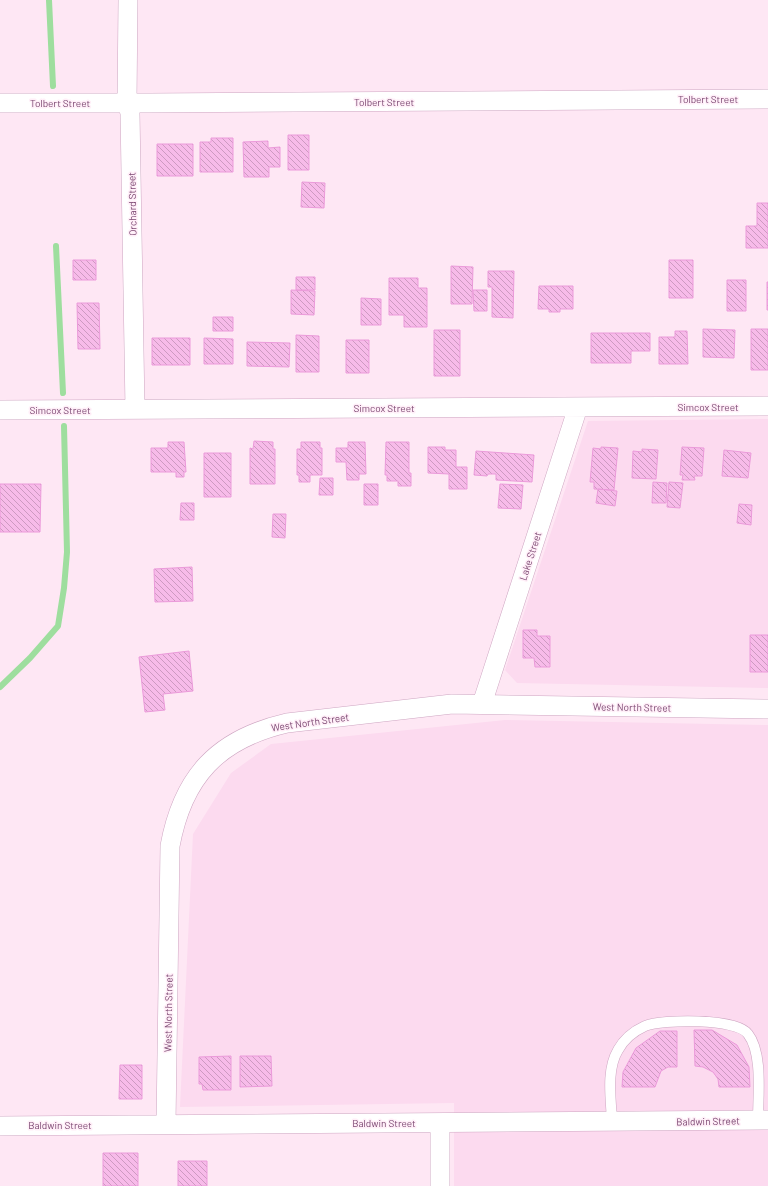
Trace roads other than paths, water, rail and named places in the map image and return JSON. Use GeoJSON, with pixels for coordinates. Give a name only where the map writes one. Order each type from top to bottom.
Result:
{"type":"FeatureCollection","features":[{"type":"Feature","properties":{"kind":"street","name":"Orchard Street"},"geometry":{"type":"LineString","coordinates":[[128,0],[127,103],[130,113],[135,409]]}},
{"type":"Feature","properties":{"kind":"street","name":"Tolbert Street"},"geometry":{"type":"LineString","coordinates":[[0,102],[127,103],[768,99]]}},
{"type":"Feature","properties":{"kind":"street","name":"Simcox Street"},"geometry":{"type":"LineString","coordinates":[[0,410],[768,406]]}},
{"type":"Feature","properties":{"kind":"street","name":"Lake Street"},"geometry":{"type":"LineString","coordinates":[[482,704],[578,407]]}},
{"type":"Feature","properties":{"kind":"street","name":"West North Street"},"geometry":{"type":"LineString","coordinates":[[166,1124],[170,846],[175,820],[185,796],[199,774],[223,751],[239,740],[262,729],[287,723],[452,704],[768,709]]}},
{"type":"Feature","properties":{"kind":"street","name":"Baldwin Street"},"geometry":{"type":"LineString","coordinates":[[0,1126],[763,1120]]}},
{"type":"Feature","properties":{"kind":"street"},"geometry":{"type":"LineString","coordinates":[[440,1123],[440,1186]]}},
{"type":"Feature","properties":{"kind":"lane"},"geometry":{"type":"LineString","coordinates":[[612,1122],[611,1069],[617,1050],[629,1036],[646,1026],[674,1022],[733,1024],[748,1032],[754,1045],[758,1067],[763,1120]]}},
{"type":"Feature","properties":{"kind":"waterway"},"geometry":{"type":"LineString","coordinates":[[49,0],[53,86]]}},
{"type":"Feature","properties":{"kind":"waterway"},"geometry":{"type":"LineString","coordinates":[[56,246],[63,393]]}},
{"type":"Feature","properties":{"kind":"waterway"},"geometry":{"type":"LineString","coordinates":[[0,687],[30,658],[58,626],[64,588],[67,552],[64,426]]}}]}
